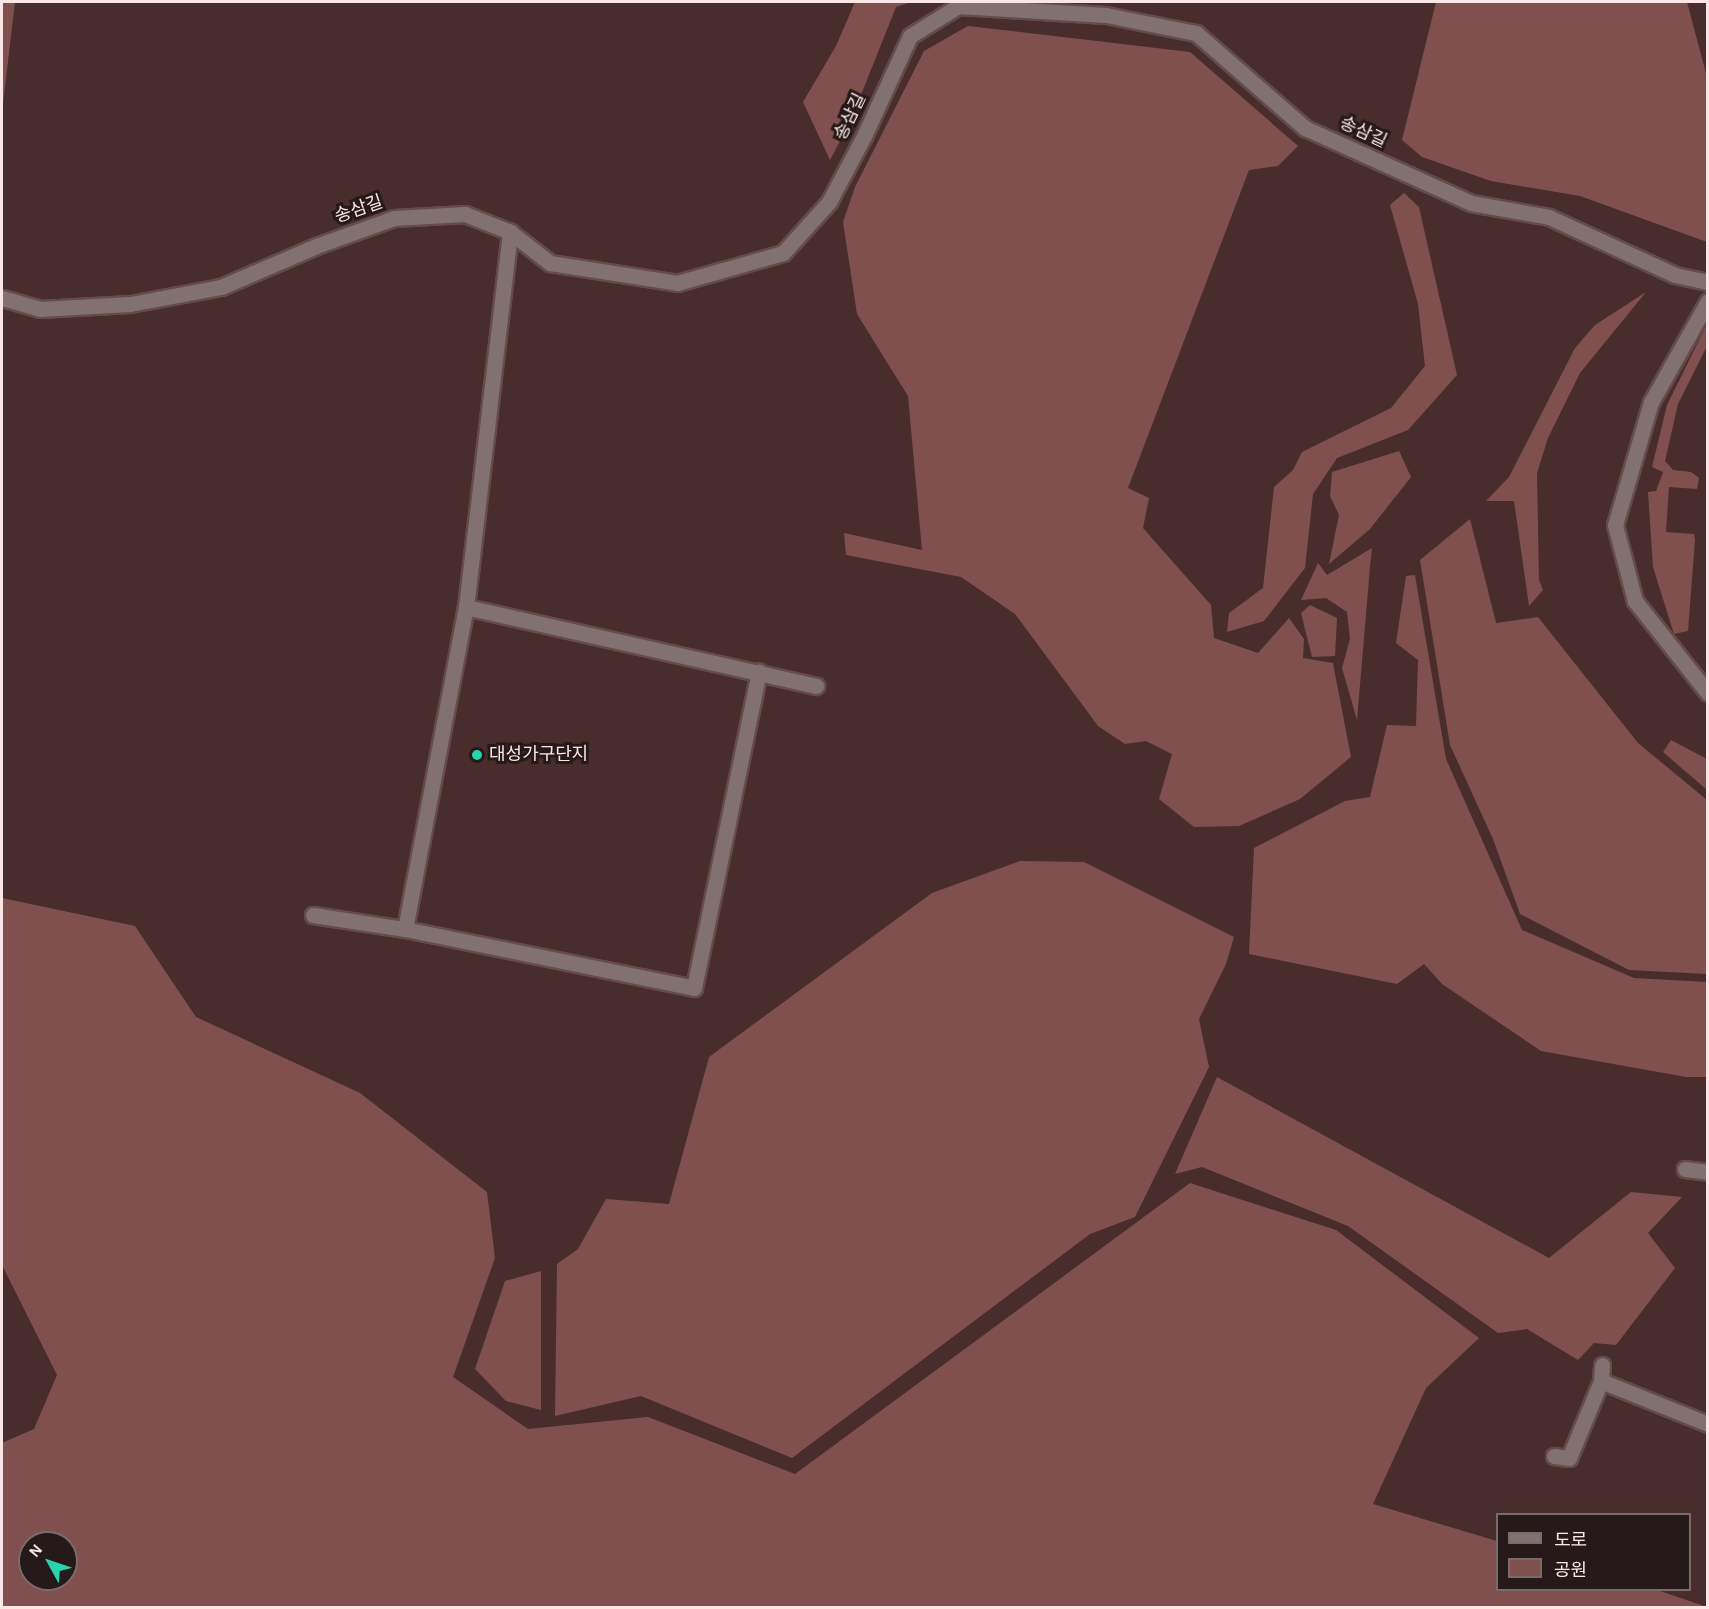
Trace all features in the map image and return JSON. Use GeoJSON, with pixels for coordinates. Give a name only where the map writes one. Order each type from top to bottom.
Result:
{"type":"FeatureCollection","features":[{"type":"Feature","properties":{"kind":"street","name":"송삼길"},"geometry":{"type":"LineString","coordinates":[[2,298],[40,309],[130,304],[221,287],[316,246],[394,218],[465,214],[510,232],[550,263],[677,283],[783,253],[829,202],[864,136],[910,36],[958,6],[1106,15],[1196,33],[1316,133],[1471,203],[1549,217],[1676,276],[1707,282]]}},
{"type":"Feature","properties":{"kind":"street"},"geometry":{"type":"LineString","coordinates":[[405,929],[466,607],[510,232]]}},
{"type":"Feature","properties":{"kind":"street"},"geometry":{"type":"LineString","coordinates":[[1707,301],[1651,402],[1615,525],[1635,601],[1707,693]]}},
{"type":"Feature","properties":{"kind":"street"},"geometry":{"type":"LineString","coordinates":[[466,607],[816,686]]}},
{"type":"Feature","properties":{"kind":"street"},"geometry":{"type":"LineString","coordinates":[[313,915],[405,929],[694,988],[759,672]]}},
{"type":"Feature","properties":{"kind":"street"},"geometry":{"type":"LineString","coordinates":[[1685,1169],[1707,1172]]}},
{"type":"Feature","properties":{"kind":"street"},"geometry":{"type":"LineString","coordinates":[[1554,1456],[1569,1458],[1601,1381],[1602,1365]]}},
{"type":"Feature","properties":{"kind":"street"},"geometry":{"type":"LineString","coordinates":[[1601,1381],[1707,1424]]}},
{"type":"Feature","properties":{"kind":"green space"},"geometry":{"type":"Polygon","coordinates":[[[2,2],[15,2],[2,112],[2,2]]]}},
{"type":"Feature","properties":{"kind":"green space"},"geometry":{"type":"Polygon","coordinates":[[[855,2],[911,2],[896,7],[851,120],[830,160],[803,102],[836,46],[855,2]]]}},
{"type":"Feature","properties":{"kind":"green space"},"geometry":{"type":"Polygon","coordinates":[[[1436,2],[1687,2],[1707,77],[1707,242],[1580,196],[1491,181],[1422,157],[1402,140],[1436,2]]]}},
{"type":"Feature","properties":{"kind":"green space"},"geometry":{"type":"Polygon","coordinates":[[[968,26],[1190,52],[1298,146],[1278,166],[1249,170],[1128,488],[1149,498],[1143,528],[1211,605],[1214,638],[1258,653],[1289,618],[1304,639],[1303,658],[1333,663],[1351,757],[1300,799],[1239,826],[1194,827],[1159,799],[1172,754],[1146,741],[1125,744],[1098,726],[1015,614],[961,577],[846,555],[844,533],[922,550],[908,396],[857,314],[843,222],[855,187],[924,51],[968,26]]]}},
{"type":"Feature","properties":{"kind":"green space"},"geometry":{"type":"Polygon","coordinates":[[[1404,193],[1419,207],[1457,375],[1408,430],[1337,458],[1313,494],[1305,568],[1264,621],[1227,632],[1229,613],[1263,588],[1274,487],[1293,470],[1302,452],[1391,408],[1425,366],[1418,304],[1390,205],[1404,193]]]}},
{"type":"Feature","properties":{"kind":"green space"},"geometry":{"type":"Polygon","coordinates":[[[1646,292],[1580,373],[1548,438],[1537,473],[1539,580],[1543,590],[1529,606],[1514,501],[1486,501],[1509,477],[1575,348],[1595,325],[1646,292]]]}},
{"type":"Feature","properties":{"kind":"green space"},"geometry":{"type":"Polygon","coordinates":[[[1707,324],[1707,346],[1678,404],[1665,461],[1673,470],[1691,472],[1699,478],[1697,489],[1669,487],[1666,532],[1694,534],[1695,540],[1688,631],[1674,634],[1653,567],[1648,492],[1656,491],[1663,472],[1652,467],[1667,405],[1707,324]]]}},
{"type":"Feature","properties":{"kind":"green space"},"geometry":{"type":"Polygon","coordinates":[[[1399,451],[1411,477],[1370,529],[1329,564],[1339,515],[1330,496],[1332,472],[1399,451]]]}},
{"type":"Feature","properties":{"kind":"green space"},"geometry":{"type":"Polygon","coordinates":[[[1470,519],[1496,623],[1538,617],[1638,743],[1707,800],[1707,974],[1629,970],[1520,914],[1493,839],[1450,745],[1420,560],[1470,519]]]}},
{"type":"Feature","properties":{"kind":"green space"},"geometry":{"type":"Polygon","coordinates":[[[1372,548],[1357,720],[1342,668],[1350,639],[1347,612],[1326,598],[1301,600],[1318,563],[1327,575],[1372,548]]]}},
{"type":"Feature","properties":{"kind":"green space"},"geometry":{"type":"Polygon","coordinates":[[[1415,575],[1446,759],[1522,930],[1634,978],[1707,982],[1707,1077],[1686,1077],[1541,1051],[1442,984],[1424,964],[1397,984],[1249,954],[1254,848],[1345,801],[1370,797],[1387,725],[1416,726],[1418,660],[1396,643],[1406,576],[1415,575]]]}},
{"type":"Feature","properties":{"kind":"green space"},"geometry":{"type":"Polygon","coordinates":[[[1310,605],[1337,618],[1335,656],[1312,657],[1301,613],[1310,605]]]}},
{"type":"Feature","properties":{"kind":"green space"},"geometry":{"type":"Polygon","coordinates":[[[1671,740],[1707,759],[1707,790],[1663,752],[1671,740]]]}},
{"type":"Feature","properties":{"kind":"green space"},"geometry":{"type":"Polygon","coordinates":[[[1020,861],[1084,862],[1234,937],[1226,964],[1199,1019],[1209,1067],[1135,1217],[1090,1234],[792,1458],[641,1396],[555,1416],[557,1264],[578,1249],[606,1199],[669,1204],[709,1057],[932,893],[1020,861]]]}},
{"type":"Feature","properties":{"kind":"green space"},"geometry":{"type":"Polygon","coordinates":[[[2,898],[135,926],[196,1017],[360,1093],[487,1192],[495,1258],[453,1377],[528,1429],[648,1417],[795,1474],[1190,1183],[1336,1230],[1479,1338],[1426,1388],[1373,1504],[1496,1541],[1496,1591],[1660,1591],[1707,1607],[2,1607],[2,1443],[34,1429],[57,1375],[2,1265],[2,898]]]}},
{"type":"Feature","properties":{"kind":"green space"},"geometry":{"type":"Polygon","coordinates":[[[1217,1077],[1549,1258],[1631,1192],[1682,1197],[1648,1233],[1675,1268],[1616,1345],[1594,1343],[1578,1360],[1527,1329],[1498,1333],[1348,1226],[1202,1167],[1175,1174],[1217,1077]]]}},
{"type":"Feature","properties":{"kind":"green space"},"geometry":{"type":"Polygon","coordinates":[[[541,1271],[541,1410],[506,1401],[475,1369],[505,1281],[541,1271]]]}},
{"type":"Feature","properties":{"kind":"place","name":"대성가구단지"},"geometry":{"type":"Point","coordinates":[477,755]}}]}
